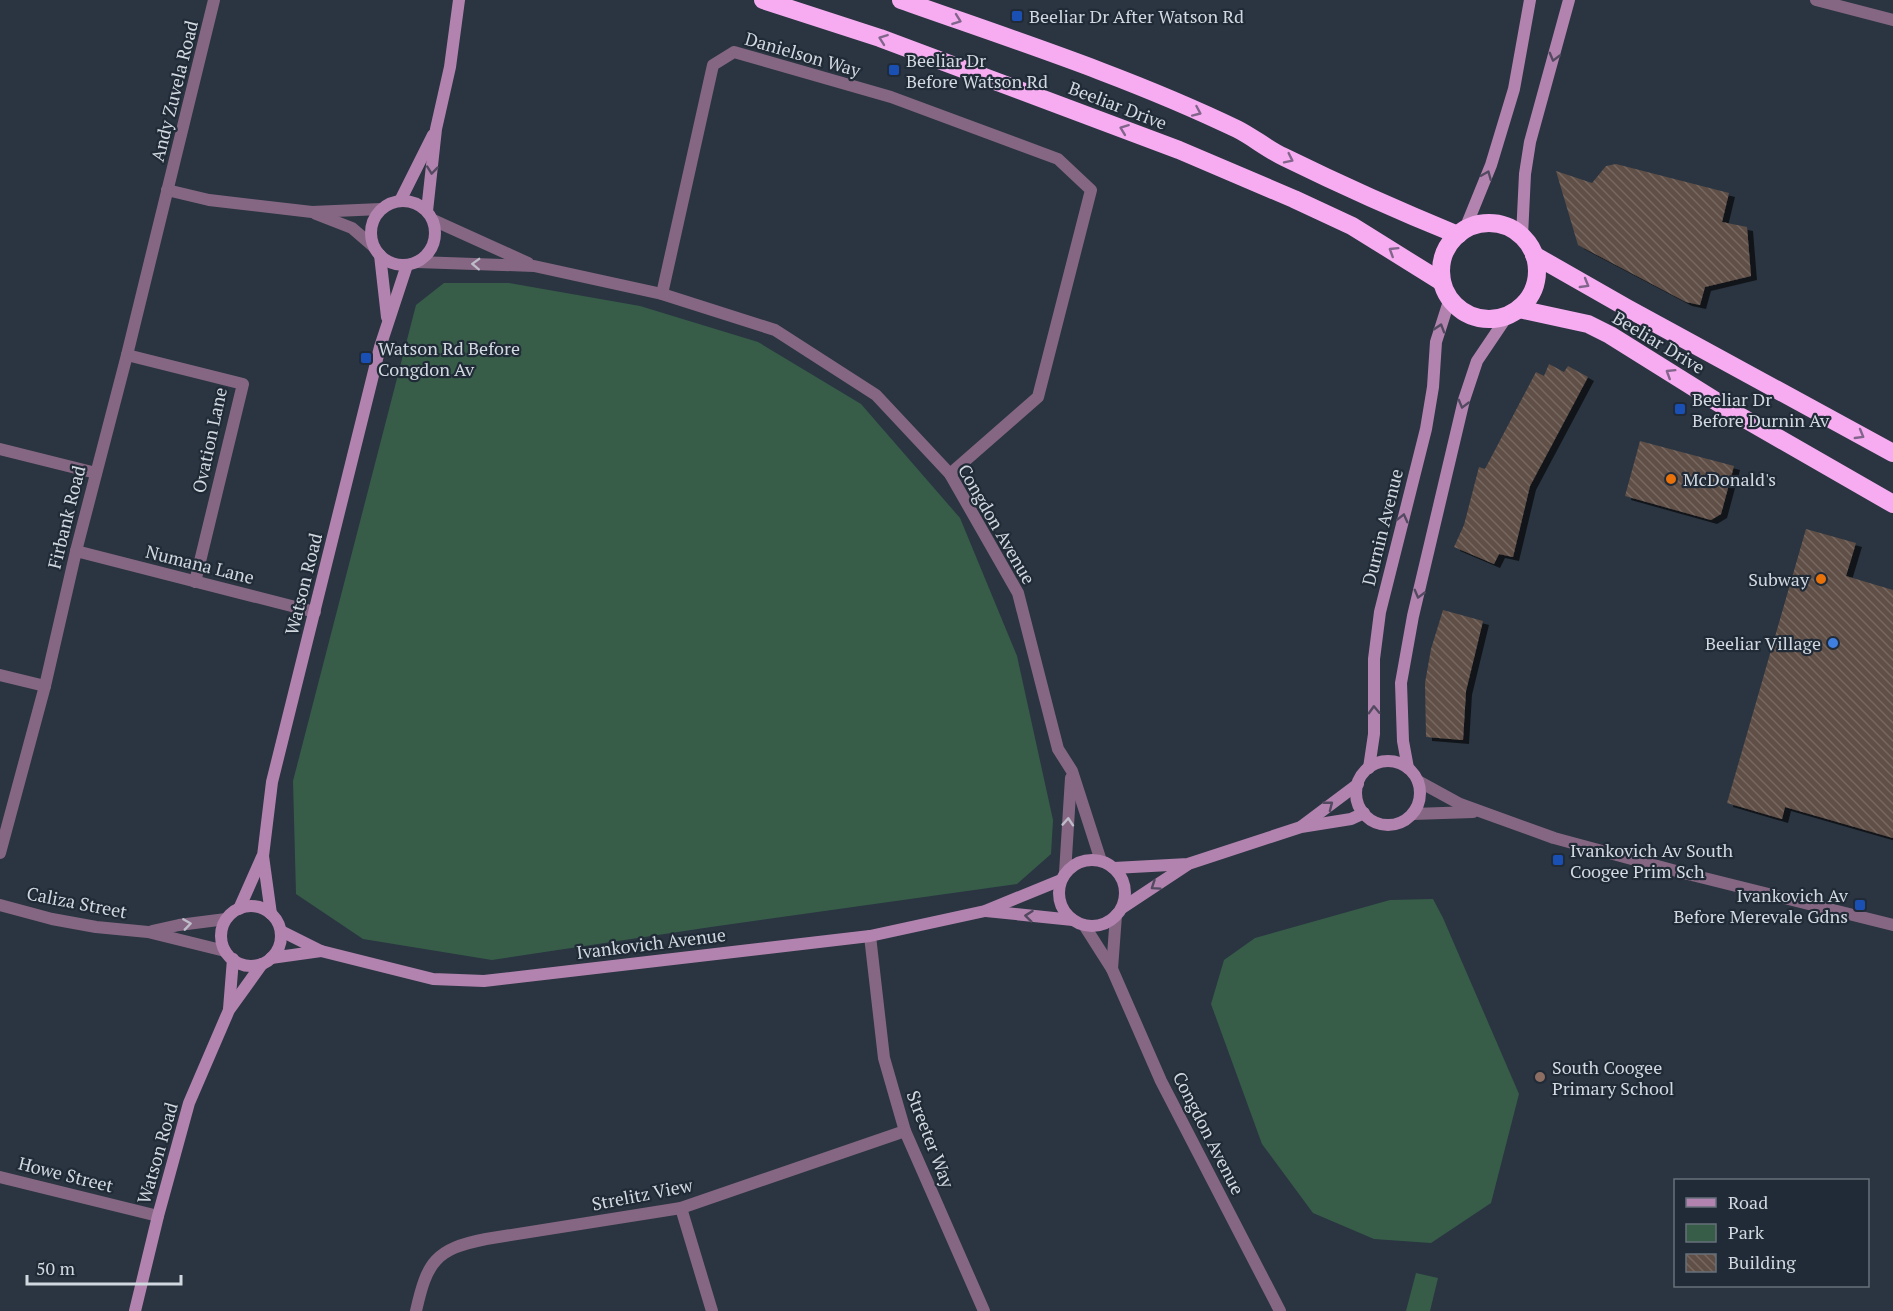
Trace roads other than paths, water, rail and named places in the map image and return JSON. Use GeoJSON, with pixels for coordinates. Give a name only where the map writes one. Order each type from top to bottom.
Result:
{"type":"FeatureCollection","features":[{"type":"Feature","properties":{"kind":"highway","name":"Beeliar Drive"},"geometry":{"type":"LineString","coordinates":[[763,0],[880,38],[1179,150],[1352,226],[1446,290]]}},
{"type":"Feature","properties":{"kind":"highway","name":"Beeliar Drive"},"geometry":{"type":"LineString","coordinates":[[902,0],[1049,52],[1149,91],[1238,130],[1281,156],[1395,209],[1462,232]]}},
{"type":"Feature","properties":{"kind":"highway"},"geometry":{"type":"LineString","coordinates":[[1494,223],[1522,236],[1529,244],[1537,266],[1537,278],[1528,300],[1514,312],[1497,318],[1475,317],[1456,306],[1446,290],[1441,269],[1443,256],[1449,244],[1462,232],[1494,223]]}},
{"type":"Feature","properties":{"kind":"highway","name":"Beeliar Drive"},"geometry":{"type":"LineString","coordinates":[[1534,255],[1893,453]]}},
{"type":"Feature","properties":{"kind":"highway","name":"Beeliar Drive"},"geometry":{"type":"LineString","coordinates":[[1514,312],[1588,324],[1610,335],[1738,415],[1893,504]]}},
{"type":"Feature","properties":{"kind":"street","name":"Andy Zuvela Road"},"geometry":{"type":"LineString","coordinates":[[167,190],[214,0]]}},
{"type":"Feature","properties":{"kind":"street"},"geometry":{"type":"LineString","coordinates":[[430,215],[436,129],[450,67],[459,0]]}},
{"type":"Feature","properties":{"kind":"street"},"geometry":{"type":"LineString","coordinates":[[1462,232],[1491,165],[1514,89],[1530,0]]}},
{"type":"Feature","properties":{"kind":"street"},"geometry":{"type":"LineString","coordinates":[[1522,236],[1525,174],[1530,142],[1569,0]]}},
{"type":"Feature","properties":{"kind":"street"},"geometry":{"type":"LineString","coordinates":[[1816,0],[1893,20]]}},
{"type":"Feature","properties":{"kind":"street","name":"Danielson Way"},"geometry":{"type":"LineString","coordinates":[[662,294],[713,64],[734,52],[891,97],[1058,159],[1092,190],[1038,397],[950,474]]}},
{"type":"Feature","properties":{"kind":"street"},"geometry":{"type":"LineString","coordinates":[[400,201],[436,129]]}},
{"type":"Feature","properties":{"kind":"street"},"geometry":{"type":"LineString","coordinates":[[167,190],[208,200],[312,212],[381,209]]}},
{"type":"Feature","properties":{"kind":"street","name":"Firbank Road"},"geometry":{"type":"LineString","coordinates":[[0,853],[45,686],[76,551],[167,190]]}},
{"type":"Feature","properties":{"kind":"street"},"geometry":{"type":"LineString","coordinates":[[312,212],[352,228],[377,251],[388,261],[397,265],[412,264],[426,257],[432,249],[436,229],[430,215],[420,205],[410,201],[400,201],[381,209],[371,227],[371,237],[377,251]]}},
{"type":"Feature","properties":{"kind":"street","name":"Congdon Avenue"},"geometry":{"type":"LineString","coordinates":[[430,215],[534,266]]}},
{"type":"Feature","properties":{"kind":"street","name":"Watson Road"},"geometry":{"type":"LineString","coordinates":[[377,251],[387,322]]}},
{"type":"Feature","properties":{"kind":"street","name":"Congdon Avenue"},"geometry":{"type":"LineString","coordinates":[[412,264],[534,266],[662,294],[775,330],[876,395],[950,474],[1018,593],[1058,749],[1072,771],[1101,861]]}},
{"type":"Feature","properties":{"kind":"street","name":"Watson Road"},"geometry":{"type":"LineString","coordinates":[[239,909],[262,856],[272,782],[387,322],[412,264]]}},
{"type":"Feature","properties":{"kind":"street","name":"Durnin Avenue"},"geometry":{"type":"LineString","coordinates":[[1369,768],[1374,734],[1374,659],[1380,612],[1426,429],[1433,387],[1436,342],[1446,290]]}},
{"type":"Feature","properties":{"kind":"street"},"geometry":{"type":"LineString","coordinates":[[1514,312],[1477,361],[1464,400],[1413,616],[1401,683],[1402,741],[1408,768],[1418,781],[1460,804],[1554,838],[1893,925]]}},
{"type":"Feature","properties":{"kind":"street","name":"Ovation Lane"},"geometry":{"type":"LineString","coordinates":[[126,355],[243,384],[195,582]]}},
{"type":"Feature","properties":{"kind":"street"},"geometry":{"type":"LineString","coordinates":[[0,449],[96,472]]}},
{"type":"Feature","properties":{"kind":"street","name":"Numana Lane"},"geometry":{"type":"LineString","coordinates":[[76,551],[315,612]]}},
{"type":"Feature","properties":{"kind":"street"},"geometry":{"type":"LineString","coordinates":[[0,675],[45,686]]}},
{"type":"Feature","properties":{"kind":"street"},"geometry":{"type":"LineString","coordinates":[[1408,768],[1388,761],[1378,763],[1362,775],[1356,794],[1358,805],[1371,820],[1388,825],[1397,824],[1413,814],[1484,813]]}},
{"type":"Feature","properties":{"kind":"street"},"geometry":{"type":"LineString","coordinates":[[1072,771],[1063,876],[1058,889],[1059,901],[1065,912],[1079,923],[1096,926],[1109,922],[1119,912],[1188,864]]}},
{"type":"Feature","properties":{"kind":"street"},"geometry":{"type":"LineString","coordinates":[[1413,814],[1420,798],[1418,781]]}},
{"type":"Feature","properties":{"kind":"street"},"geometry":{"type":"LineString","coordinates":[[1301,827],[1358,784]]}},
{"type":"Feature","properties":{"kind":"street"},"geometry":{"type":"LineString","coordinates":[[1114,868],[1188,864],[1301,827],[1351,819],[1364,813]]}},
{"type":"Feature","properties":{"kind":"street","name":"Watson Road"},"geometry":{"type":"LineString","coordinates":[[262,856],[271,914]]}},
{"type":"Feature","properties":{"kind":"street"},"geometry":{"type":"LineString","coordinates":[[1063,876],[1070,867],[1081,861],[1095,859],[1109,863],[1119,873],[1125,885],[1125,899],[1119,912]]}},
{"type":"Feature","properties":{"kind":"street","name":"Ivankovich Avenue"},"geometry":{"type":"LineString","coordinates":[[281,931],[321,951],[433,979],[484,981],[870,936],[985,911],[1063,876]]}},
{"type":"Feature","properties":{"kind":"street","name":"Caliza Street"},"geometry":{"type":"LineString","coordinates":[[0,905],[75,924],[148,932],[229,955]]}},
{"type":"Feature","properties":{"kind":"street"},"geometry":{"type":"LineString","coordinates":[[256,906],[268,911],[277,920],[281,931],[276,954],[255,966],[243,965],[229,955],[221,940],[226,919],[239,909],[256,906]]}},
{"type":"Feature","properties":{"kind":"street","name":"Ivankovich Avenue"},"geometry":{"type":"LineString","coordinates":[[985,911],[1079,923]]}},
{"type":"Feature","properties":{"kind":"street","name":"Congdon Avenue"},"geometry":{"type":"LineString","coordinates":[[1112,969],[1119,912]]}},
{"type":"Feature","properties":{"kind":"street","name":"Caliza Street"},"geometry":{"type":"LineString","coordinates":[[148,932],[179,925],[226,919]]}},
{"type":"Feature","properties":{"kind":"street","name":"Congdon Avenue"},"geometry":{"type":"LineString","coordinates":[[1079,923],[1112,969],[1161,1081],[1280,1311]]}},
{"type":"Feature","properties":{"kind":"street","name":"Streeter Way"},"geometry":{"type":"LineString","coordinates":[[870,936],[884,1058],[905,1131],[984,1311]]}},
{"type":"Feature","properties":{"kind":"street","name":"Ivankovich Avenue"},"geometry":{"type":"LineString","coordinates":[[267,961],[321,951]]}},
{"type":"Feature","properties":{"kind":"street","name":"Watson Road"},"geometry":{"type":"LineString","coordinates":[[229,955],[229,1010]]}},
{"type":"Feature","properties":{"kind":"street","name":"Watson Road"},"geometry":{"type":"LineString","coordinates":[[135,1311],[189,1103],[229,1010],[267,961]]}},
{"type":"Feature","properties":{"kind":"street","name":"Strelitz View"},"geometry":{"type":"LineString","coordinates":[[416,1311],[423,1281],[431,1266],[441,1254],[457,1247],[486,1239],[681,1208],[905,1131]]}},
{"type":"Feature","properties":{"kind":"street","name":"Howe Street"},"geometry":{"type":"LineString","coordinates":[[0,1177],[158,1216]]}},
{"type":"Feature","properties":{"kind":"street"},"geometry":{"type":"LineString","coordinates":[[681,1208],[712,1311]]}},
{"type":"Feature","properties":{"kind":"place","name":"Beeliar Dr After Watson Rd"},"geometry":{"type":"Point","coordinates":[1017,16]}},
{"type":"Feature","properties":{"kind":"place","name":"Beeliar Dr Before Watson Rd"},"geometry":{"type":"Point","coordinates":[894,70]}},
{"type":"Feature","properties":{"kind":"place","name":"Watson Rd Before Congdon Av"},"geometry":{"type":"Point","coordinates":[366,358]}},
{"type":"Feature","properties":{"kind":"place","name":"Beeliar Dr Before Durnin Av"},"geometry":{"type":"Point","coordinates":[1680,409]}},
{"type":"Feature","properties":{"kind":"place","name":"McDonald's"},"geometry":{"type":"Point","coordinates":[1671,479]}},
{"type":"Feature","properties":{"kind":"place","name":"Subway"},"geometry":{"type":"Point","coordinates":[1821,579]}},
{"type":"Feature","properties":{"kind":"place","name":"Beeliar Village"},"geometry":{"type":"Point","coordinates":[1833,643]}},
{"type":"Feature","properties":{"kind":"place","name":"Ivankovich Av South Coogee Prim Sch"},"geometry":{"type":"Point","coordinates":[1558,860]}},
{"type":"Feature","properties":{"kind":"place","name":"Ivankovich Av Before Merevale Gdns"},"geometry":{"type":"Point","coordinates":[1860,905]}},
{"type":"Feature","properties":{"kind":"place","name":"South Coogee Primary School"},"geometry":{"type":"Point","coordinates":[1540,1077]}}]}
